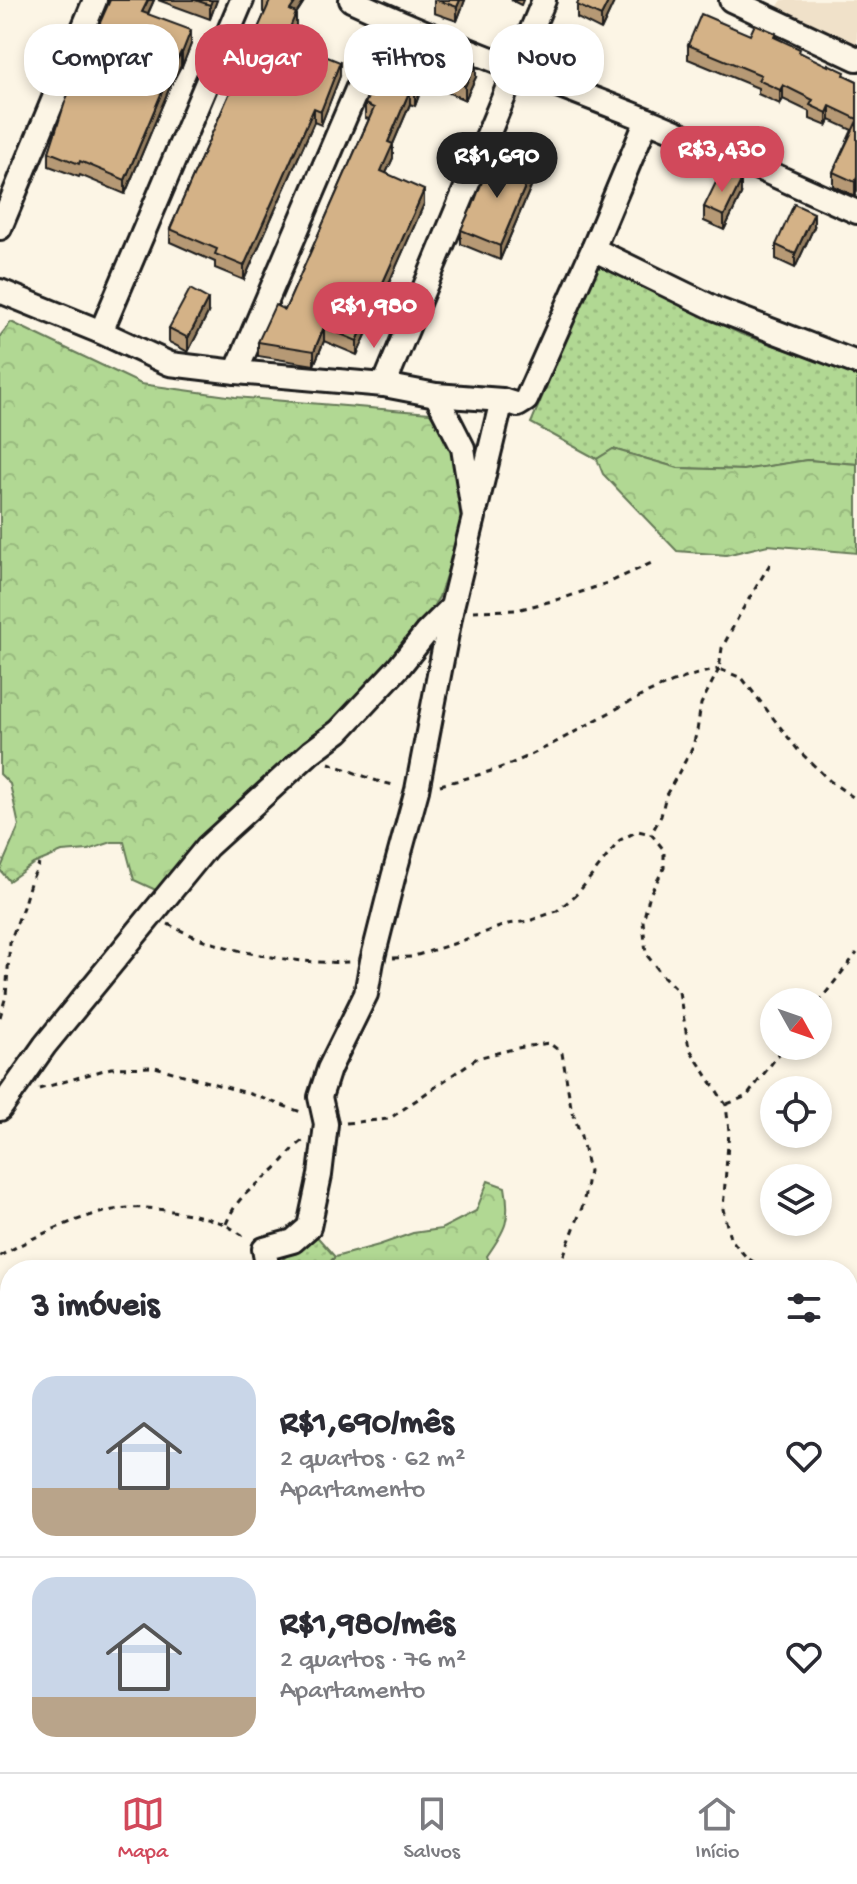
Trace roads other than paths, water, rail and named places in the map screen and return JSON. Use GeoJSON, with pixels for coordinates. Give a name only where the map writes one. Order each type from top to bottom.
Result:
{"type":"FeatureCollection","features":[{"type":"Feature","properties":{"kind":"street"},"geometry":{"type":"LineString","coordinates":[[0,228],[95,0]]}},
{"type":"Feature","properties":{"kind":"street"},"geometry":{"type":"LineString","coordinates":[[101,332],[242,0]]}},
{"type":"Feature","properties":{"kind":"street"},"geometry":{"type":"LineString","coordinates":[[351,0],[489,58]]}},
{"type":"Feature","properties":{"kind":"street"},"geometry":{"type":"LineString","coordinates":[[534,24],[544,0]]}},
{"type":"Feature","properties":{"kind":"street"},"geometry":{"type":"LineString","coordinates":[[731,0],[762,7],[857,59]]}},
{"type":"Feature","properties":{"kind":"street"},"geometry":{"type":"LineString","coordinates":[[236,372],[388,17]]}},
{"type":"Feature","properties":{"kind":"street"},"geometry":{"type":"LineString","coordinates":[[384,385],[504,96]]}},
{"type":"Feature","properties":{"kind":"street"},"geometry":{"type":"LineString","coordinates":[[585,96],[857,212]]}},
{"type":"Feature","properties":{"kind":"street"},"geometry":{"type":"LineString","coordinates":[[0,291],[170,364],[384,385],[436,395],[502,400],[518,405],[526,400],[647,120]]}},
{"type":"Feature","properties":{"kind":"street"},"geometry":{"type":"LineString","coordinates":[[593,249],[716,309],[857,363]]}},
{"type":"Feature","properties":{"kind":"street"},"geometry":{"type":"LineString","coordinates":[[436,395],[463,448],[474,517]]}},
{"type":"Feature","properties":{"kind":"street"},"geometry":{"type":"LineString","coordinates":[[266,1259],[309,1227],[326,1124],[320,1097],[329,1069],[366,994],[417,790],[452,607],[502,400]]}},
{"type":"Feature","properties":{"kind":"street"},"geometry":{"type":"LineString","coordinates":[[5,1103],[45,1045],[207,847],[311,752],[339,731],[452,607]]}}]}
